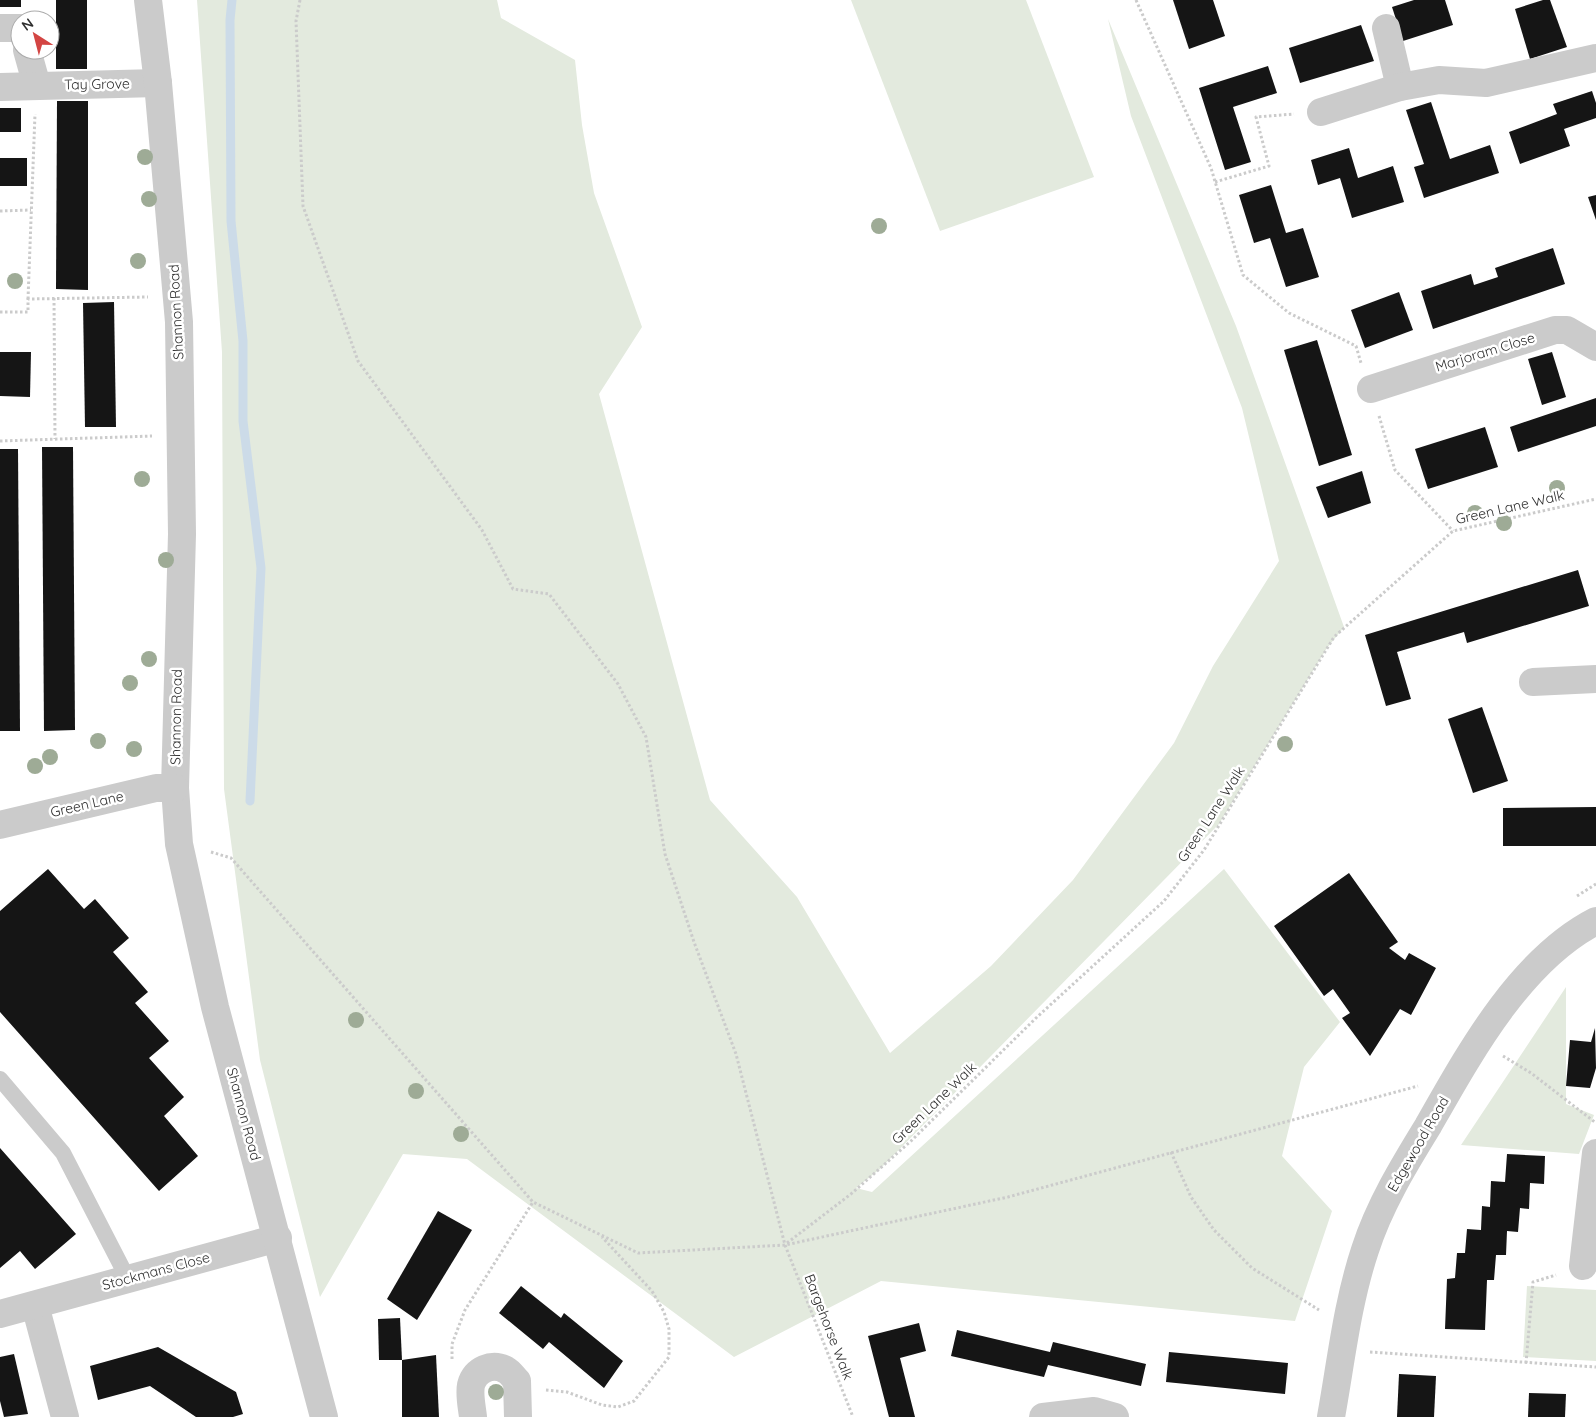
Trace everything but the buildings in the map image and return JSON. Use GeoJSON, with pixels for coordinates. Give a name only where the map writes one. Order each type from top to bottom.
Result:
{"type":"FeatureCollection","features":[{"type":"Feature","properties":{"kind":"street","name":"Shannon Road"},"geometry":{"type":"LineString","coordinates":[[148,0],[158,83],[177,297],[182,534],[174,788],[178,844],[215,1007],[278,1238],[324,1417]]}},
{"type":"Feature","properties":{"kind":"street"},"geometry":{"type":"LineString","coordinates":[[1386,28],[1400,87]]}},
{"type":"Feature","properties":{"kind":"street"},"geometry":{"type":"LineString","coordinates":[[1321,112],[1400,87],[1439,80],[1486,83],[1596,58]]}},
{"type":"Feature","properties":{"kind":"street"},"geometry":{"type":"LineString","coordinates":[[30,60],[36,86]]}},
{"type":"Feature","properties":{"kind":"street","name":"Tay Grove"},"geometry":{"type":"LineString","coordinates":[[0,87],[158,83]]}},
{"type":"Feature","properties":{"kind":"street","name":"Marjoram Close"},"geometry":{"type":"LineString","coordinates":[[1371,389],[1555,330],[1567,330],[1596,348]]}},
{"type":"Feature","properties":{"kind":"street"},"geometry":{"type":"LineString","coordinates":[[1533,682],[1596,679]]}},
{"type":"Feature","properties":{"kind":"street","name":"Green Lane"},"geometry":{"type":"LineString","coordinates":[[1,821],[156,788],[174,788]]}},
{"type":"Feature","properties":{"kind":"street","name":"Edgewood Road"},"geometry":{"type":"LineString","coordinates":[[1331,1417],[1343,1350],[1365,1250],[1390,1192],[1458,1074],[1510,996],[1545,956],[1596,922]]}},
{"type":"Feature","properties":{"kind":"street"},"geometry":{"type":"LineString","coordinates":[[1583,1266],[1596,1152]]}},
{"type":"Feature","properties":{"kind":"street","name":"Stockmans Close"},"geometry":{"type":"LineString","coordinates":[[0,1314],[278,1238]]}},
{"type":"Feature","properties":{"kind":"street"},"geometry":{"type":"LineString","coordinates":[[34,1305],[65,1417]]}},
{"type":"Feature","properties":{"kind":"street"},"geometry":{"type":"LineString","coordinates":[[474,1417],[471,1387],[474,1377],[482,1369],[494,1366],[506,1370],[517,1381],[518,1417]]}},
{"type":"Feature","properties":{"kind":"street"},"geometry":{"type":"LineString","coordinates":[[1043,1417],[1094,1411],[1115,1417]]}},
{"type":"Feature","properties":{"kind":"lane"},"geometry":{"type":"LineString","coordinates":[[0,1079],[63,1152],[128,1279]]}},
{"type":"Feature","properties":{"kind":"path","name":"Bargehorse Walk"},"geometry":{"type":"LineString","coordinates":[[300,0],[296,21],[303,206],[358,361],[482,530],[513,589],[549,594],[618,684],[646,737],[665,854],[694,942],[736,1054],[785,1245],[853,1417]]}},
{"type":"Feature","properties":{"kind":"path"},"geometry":{"type":"LineString","coordinates":[[1136,0],[1215,182],[1243,275],[1289,314],[1356,346],[1395,470],[1453,531]]}},
{"type":"Feature","properties":{"kind":"path"},"geometry":{"type":"LineString","coordinates":[[0,312],[28,312],[36,86]]}},
{"type":"Feature","properties":{"kind":"path"},"geometry":{"type":"LineString","coordinates":[[1215,182],[1269,166],[1256,117],[1321,112]]}},
{"type":"Feature","properties":{"kind":"path"},"geometry":{"type":"LineString","coordinates":[[0,211],[31,210]]}},
{"type":"Feature","properties":{"kind":"path"},"geometry":{"type":"LineString","coordinates":[[28,299],[177,297]]}},
{"type":"Feature","properties":{"kind":"path"},"geometry":{"type":"LineString","coordinates":[[54,298],[56,439]]}},
{"type":"Feature","properties":{"kind":"path"},"geometry":{"type":"LineString","coordinates":[[0,440],[180,435]]}},
{"type":"Feature","properties":{"kind":"path","name":"Green Lane Walk"},"geometry":{"type":"LineString","coordinates":[[785,1245],[851,1194],[911,1142],[1036,1018],[1164,901],[1204,850],[1334,637],[1453,531],[1596,499]]}},
{"type":"Feature","properties":{"kind":"path"},"geometry":{"type":"LineString","coordinates":[[178,844],[231,858],[379,1029],[533,1202],[638,1253],[785,1245],[1008,1197],[1420,1085],[1415,1094]]}},
{"type":"Feature","properties":{"kind":"path"},"geometry":{"type":"LineString","coordinates":[[1573,899],[1596,884]]}},
{"type":"Feature","properties":{"kind":"path"},"geometry":{"type":"LineString","coordinates":[[1480,1042],[1531,1073],[1596,1123]]}},
{"type":"Feature","properties":{"kind":"path"},"geometry":{"type":"LineString","coordinates":[[1171,1152],[1190,1197],[1214,1230],[1252,1268],[1319,1311],[1321,1302]]}},
{"type":"Feature","properties":{"kind":"path"},"geometry":{"type":"LineString","coordinates":[[452,1344],[465,1310],[533,1202]]}},
{"type":"Feature","properties":{"kind":"path"},"geometry":{"type":"LineString","coordinates":[[517,1381],[618,1407],[634,1401],[669,1357],[669,1329],[656,1298],[600,1235]]}},
{"type":"Feature","properties":{"kind":"path"},"geometry":{"type":"LineString","coordinates":[[1526,1362],[1533,1282],[1583,1266]]}},
{"type":"Feature","properties":{"kind":"path"},"geometry":{"type":"LineString","coordinates":[[1343,1350],[1596,1368]]}},
{"type":"Feature","properties":{"kind":"shaded area"},"geometry":{"type":"Polygon","coordinates":[[[197,0],[497,0],[501,18],[575,60],[582,125],[594,193],[642,327],[599,394],[710,800],[797,897],[890,1053],[991,966],[1073,880],[1174,743],[1213,666],[1279,561],[1242,408],[1131,116],[1108,19],[1236,326],[1344,627],[1327,648],[1219,824],[880,1169],[856,1188],[872,1192],[1224,869],[1340,1022],[1304,1067],[1282,1156],[1332,1211],[1295,1321],[881,1281],[734,1357],[467,1159],[403,1154],[320,1297],[260,1060],[224,789],[222,352],[197,0]]]}},
{"type":"Feature","properties":{"kind":"shaded area"},"geometry":{"type":"Polygon","coordinates":[[[851,0],[1026,0],[1094,177],[940,231],[851,0]]]}},
{"type":"Feature","properties":{"kind":"shaded area"},"geometry":{"type":"Polygon","coordinates":[[[1566,987],[1566,1104],[1594,1115],[1579,1154],[1461,1145],[1566,987]]]}},
{"type":"Feature","properties":{"kind":"shaded area"},"geometry":{"type":"Polygon","coordinates":[[[1527,1286],[1596,1290],[1596,1361],[1523,1357],[1527,1286]]]}},
{"type":"Feature","properties":{"kind":"waterway"},"geometry":{"type":"LineString","coordinates":[[232,0],[230,20],[231,221],[243,341],[243,421],[261,568],[250,801]]}}]}
